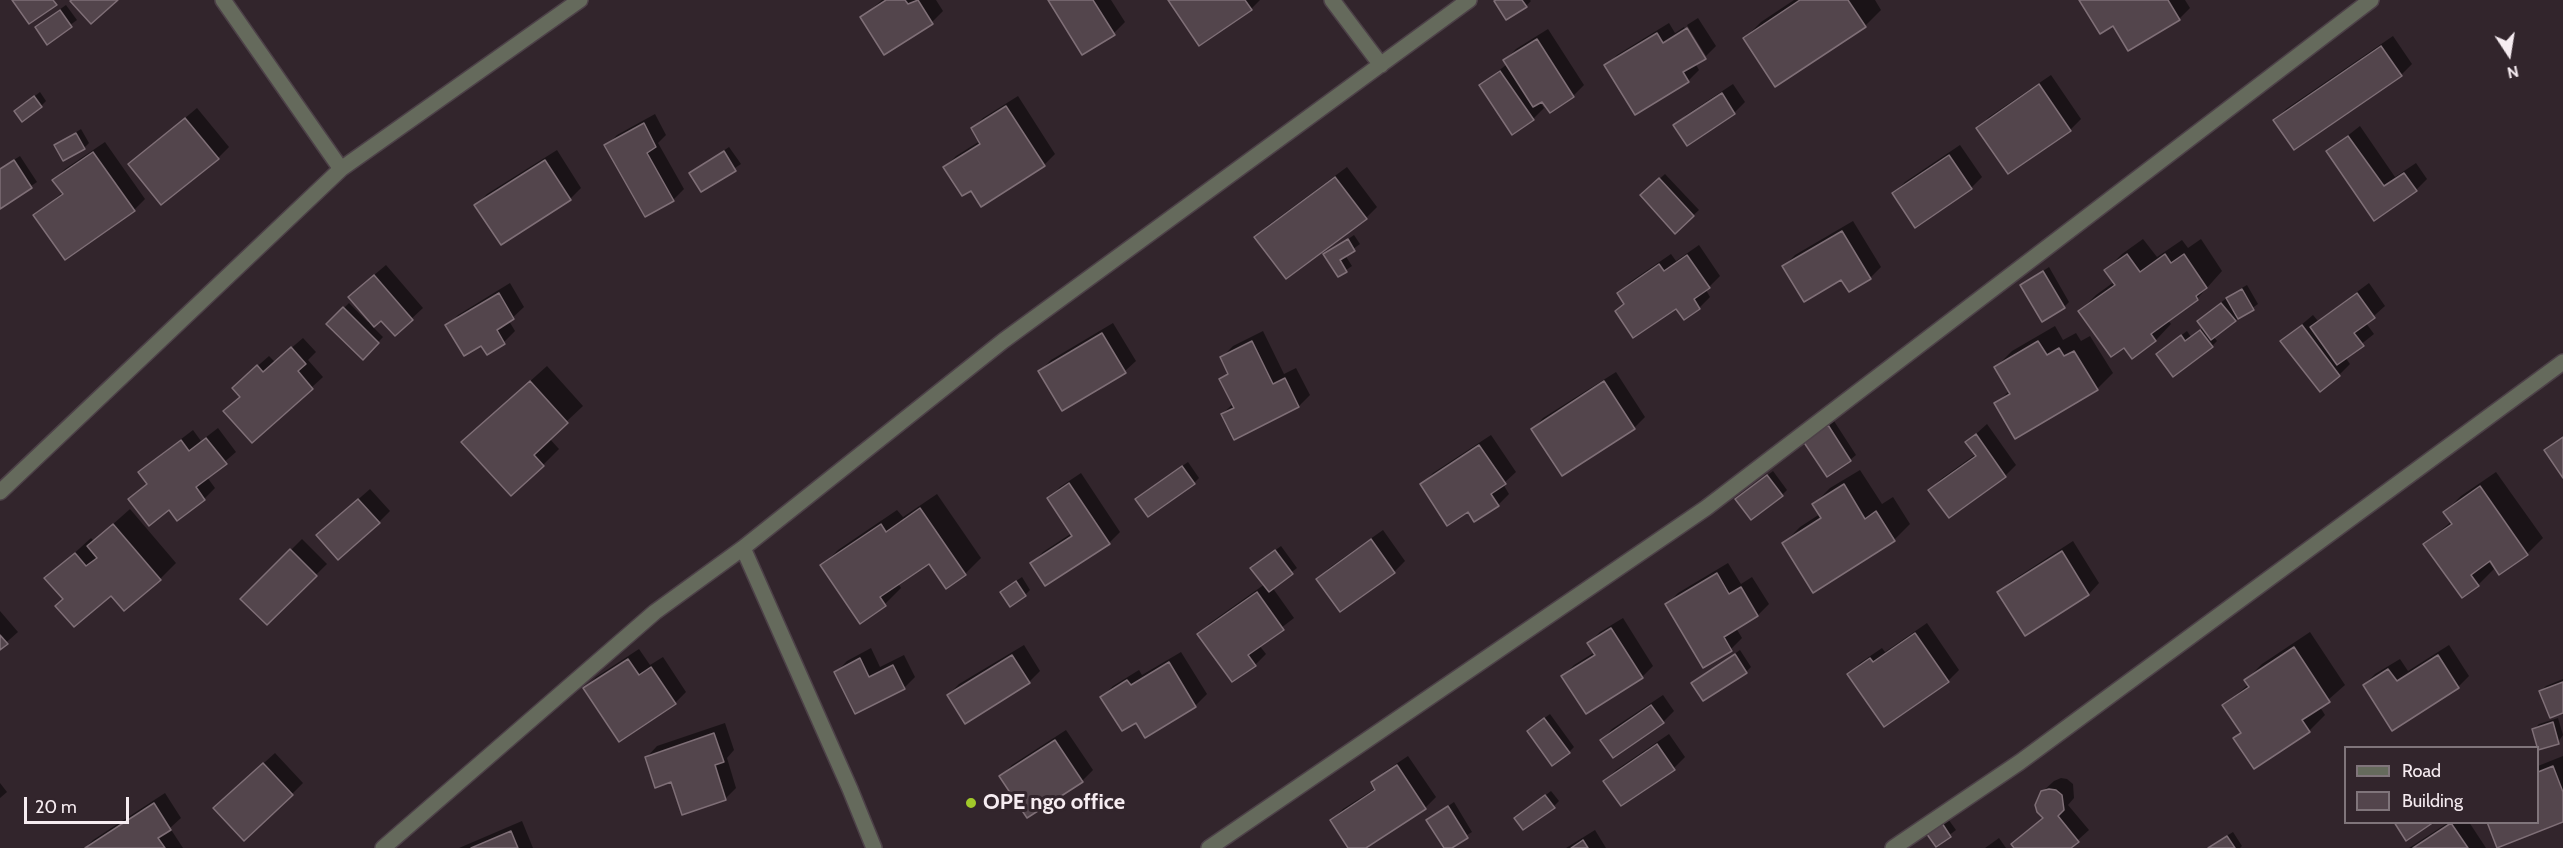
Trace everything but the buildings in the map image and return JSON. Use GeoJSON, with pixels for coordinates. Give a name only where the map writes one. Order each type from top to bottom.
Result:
{"type":"FeatureCollection","features":[{"type":"Feature","properties":{"kind":"street"},"geometry":{"type":"LineString","coordinates":[[223,0],[340,169]]}},
{"type":"Feature","properties":{"kind":"street"},"geometry":{"type":"LineString","coordinates":[[0,492],[340,169],[580,0]]}},
{"type":"Feature","properties":{"kind":"street"},"geometry":{"type":"LineString","coordinates":[[1332,0],[1381,65]]}},
{"type":"Feature","properties":{"kind":"street"},"geometry":{"type":"LineString","coordinates":[[383,848],[655,612],[743,548],[1003,341],[1469,0]]}},
{"type":"Feature","properties":{"kind":"street"},"geometry":{"type":"LineString","coordinates":[[1209,848],[1706,508],[2371,0]]}},
{"type":"Feature","properties":{"kind":"street"},"geometry":{"type":"LineString","coordinates":[[1893,848],[2020,762],[2563,362]]}},
{"type":"Feature","properties":{"kind":"street"},"geometry":{"type":"LineString","coordinates":[[743,548],[874,848]]}},
{"type":"Feature","properties":{"kind":"place","name":"OPE ngo office"},"geometry":{"type":"Point","coordinates":[971,803]}}]}
